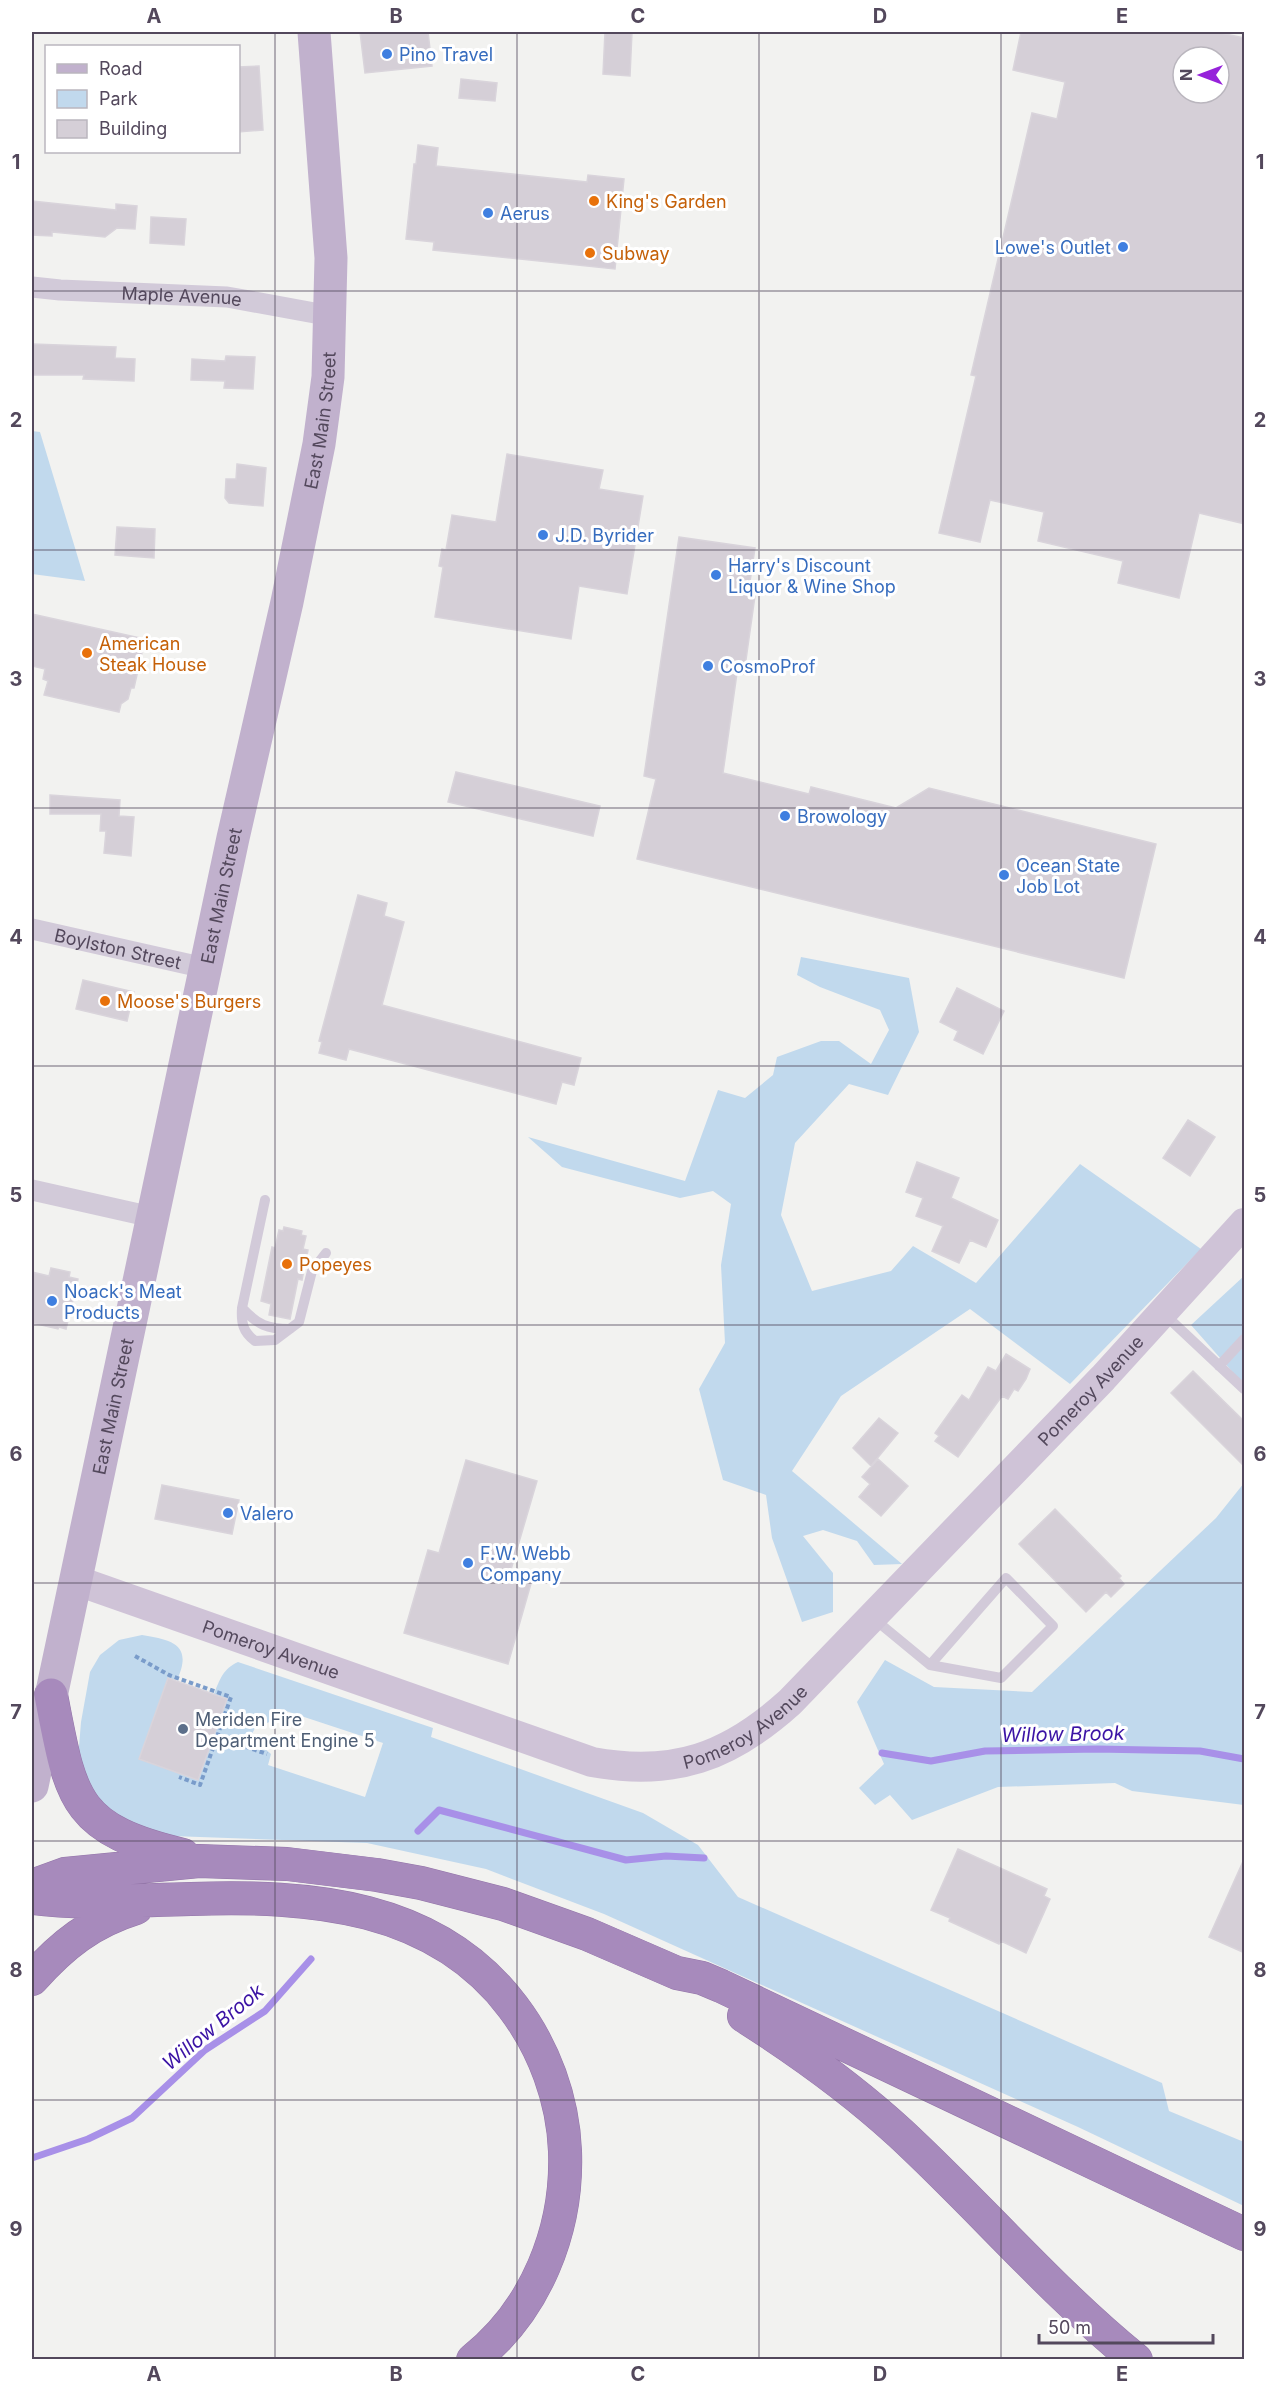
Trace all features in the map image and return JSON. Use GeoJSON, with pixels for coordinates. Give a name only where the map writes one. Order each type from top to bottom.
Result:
{"type":"FeatureCollection","features":[{"type":"Feature","properties":{"kind":"highway"},"geometry":{"type":"LineString","coordinates":[[51,1695],[70,1781],[79,1800],[90,1814],[106,1827],[129,1839],[178,1854],[214,1861]]}},
{"type":"Feature","properties":{"kind":"highway"},"geometry":{"type":"LineString","coordinates":[[32,1886],[65,1874],[159,1863],[214,1861],[332,1868],[410,1881],[503,1904],[587,1934],[677,1973],[702,1978],[721,1986],[1245,2234]]}},
{"type":"Feature","properties":{"kind":"highway"},"geometry":{"type":"LineString","coordinates":[[32,1898],[68,1902],[223,1898],[307,1902],[357,1910],[399,1922],[432,1936],[462,1956],[494,1983],[518,2013],[545,2061],[558,2103],[565,2143],[564,2192],[556,2233],[532,2292],[506,2328],[473,2360]]}},
{"type":"Feature","properties":{"kind":"highway"},"geometry":{"type":"LineString","coordinates":[[32,1979],[61,1947],[80,1934],[123,1912],[160,1900]]}},
{"type":"Feature","properties":{"kind":"highway"},"geometry":{"type":"LineString","coordinates":[[677,1973],[693,1986],[803,2055],[865,2103],[932,2164],[1072,2305],[1136,2360]]}},
{"type":"Feature","properties":{"kind":"main road","name":"East Main Street"},"geometry":{"type":"LineString","coordinates":[[32,1786],[205,968],[304,524],[325,404],[331,316],[329,224],[314,32]]}},
{"type":"Feature","properties":{"kind":"main road","name":"Pomeroy Avenue"},"geometry":{"type":"LineString","coordinates":[[75,1580],[592,1762],[620,1767],[651,1768],[682,1763],[741,1741],[790,1702],[1103,1378],[1245,1223]]}},
{"type":"Feature","properties":{"kind":"street","name":"Maple Avenue"},"geometry":{"type":"LineString","coordinates":[[32,287],[71,291],[227,297],[331,316]]}},
{"type":"Feature","properties":{"kind":"street","name":"Boylston Street"},"geometry":{"type":"LineString","coordinates":[[32,929],[205,968]]}},
{"type":"Feature","properties":{"kind":"street"},"geometry":{"type":"LineString","coordinates":[[32,1190],[152,1217]]}},
{"type":"Feature","properties":{"kind":"lane"},"geometry":{"type":"LineString","coordinates":[[265,1200],[242,1308],[241,1319],[245,1333],[255,1341],[275,1340],[299,1322],[312,1270],[326,1252]]}},
{"type":"Feature","properties":{"kind":"lane"},"geometry":{"type":"LineString","coordinates":[[242,1308],[255,1322],[267,1327],[291,1329]]}},
{"type":"Feature","properties":{"kind":"lane"},"geometry":{"type":"LineString","coordinates":[[1163,1313],[1245,1389]]}},
{"type":"Feature","properties":{"kind":"lane"},"geometry":{"type":"LineString","coordinates":[[1219,1366],[1245,1339]]}},
{"type":"Feature","properties":{"kind":"lane"},"geometry":{"type":"LineString","coordinates":[[872,1617],[930,1665],[1001,1678],[1053,1626],[1006,1578],[930,1665]]}},
{"type":"Feature","properties":{"kind":"path"},"geometry":{"type":"LineString","coordinates":[[135,1656],[169,1675],[231,1697],[200,1785],[179,1777]]}},
{"type":"Feature","properties":{"kind":"path"},"geometry":{"type":"LineString","coordinates":[[217,1737],[267,1754]]}},
{"type":"Feature","properties":{"kind":"green space"},"geometry":{"type":"Polygon","coordinates":[[[32,431],[40,432],[85,581],[32,574],[32,431]]]}},
{"type":"Feature","properties":{"kind":"green space"},"geometry":{"type":"Polygon","coordinates":[[[801,957],[909,978],[919,1032],[888,1095],[849,1084],[795,1143],[781,1215],[812,1291],[891,1271],[913,1246],[976,1283],[1080,1164],[1201,1249],[1070,1384],[970,1309],[841,1396],[792,1471],[902,1564],[874,1565],[857,1541],[823,1530],[803,1536],[833,1573],[833,1612],[802,1622],[772,1538],[766,1495],[723,1480],[699,1389],[725,1343],[721,1265],[731,1204],[713,1191],[680,1198],[562,1167],[528,1137],[685,1181],[718,1090],[745,1098],[773,1075],[777,1057],[821,1041],[839,1041],[871,1064],[889,1030],[880,1010],[820,987],[797,975],[801,957]]]}},
{"type":"Feature","properties":{"kind":"green space"},"geometry":{"type":"Polygon","coordinates":[[[1244,1276],[1244,1385],[1191,1325],[1244,1276]]]}},
{"type":"Feature","properties":{"kind":"green space"},"geometry":{"type":"Polygon","coordinates":[[[1244,1483],[1244,1805],[1132,1791],[1115,1783],[998,1787],[912,1820],[890,1795],[875,1805],[859,1788],[884,1764],[857,1702],[885,1660],[934,1687],[1032,1692],[1216,1518],[1244,1483]]]}},
{"type":"Feature","properties":{"kind":"green space"},"geometry":{"type":"Polygon","coordinates":[[[142,1635],[163,1639],[177,1646],[183,1659],[177,1680],[168,1678],[139,1759],[198,1780],[227,1699],[214,1694],[225,1671],[238,1662],[433,1728],[431,1737],[643,1813],[698,1845],[738,1897],[1162,2083],[1169,2111],[1244,2142],[1244,2206],[1078,2127],[604,1914],[486,1869],[367,1843],[172,1836],[131,1828],[103,1814],[78,1759],[81,1722],[90,1672],[100,1655],[119,1640],[142,1635]],[[286,1711],[274,1720],[255,1728],[252,1734],[257,1742],[271,1754],[268,1765],[365,1797],[383,1743],[286,1711]]]}},
{"type":"Feature","properties":{"kind":"building"},"geometry":{"type":"Polygon","coordinates":[[[360,32],[428,32],[432,66],[365,73],[360,32]]]}},
{"type":"Feature","properties":{"kind":"building"},"geometry":{"type":"Polygon","coordinates":[[[605,32],[632,32],[630,76],[603,74],[605,32]]]}},
{"type":"Feature","properties":{"kind":"building","name":"Lowe's Outlet"},"geometry":{"type":"Polygon","coordinates":[[[1021,32],[1216,32],[1245,38],[1245,524],[1199,513],[1179,598],[1118,583],[1123,561],[1038,541],[1044,512],[990,500],[980,542],[939,533],[976,376],[971,375],[1032,113],[1057,119],[1065,82],[1013,70],[1021,32]]]}},
{"type":"Feature","properties":{"kind":"building"},"geometry":{"type":"Polygon","coordinates":[[[259,66],[263,130],[240,132],[240,67],[259,66]]]}},
{"type":"Feature","properties":{"kind":"building"},"geometry":{"type":"Polygon","coordinates":[[[461,79],[497,83],[495,101],[459,98],[461,79]]]}},
{"type":"Feature","properties":{"kind":"building"},"geometry":{"type":"Polygon","coordinates":[[[418,145],[438,148],[436,166],[587,182],[588,175],[624,179],[615,269],[433,250],[434,242],[406,239],[418,145]]]}},
{"type":"Feature","properties":{"kind":"building"},"geometry":{"type":"Polygon","coordinates":[[[32,201],[116,210],[116,204],[137,206],[135,229],[117,228],[105,237],[52,232],[52,236],[32,235],[32,201]]]}},
{"type":"Feature","properties":{"kind":"building"},"geometry":{"type":"Polygon","coordinates":[[[151,217],[186,219],[184,245],[150,243],[151,217]]]}},
{"type":"Feature","properties":{"kind":"building"},"geometry":{"type":"Polygon","coordinates":[[[32,344],[116,347],[115,358],[135,359],[134,381],[83,379],[84,375],[32,375],[32,344]]]}},
{"type":"Feature","properties":{"kind":"building"},"geometry":{"type":"Polygon","coordinates":[[[226,356],[255,357],[253,389],[224,388],[225,381],[191,380],[192,359],[225,361],[226,356]]]}},
{"type":"Feature","properties":{"kind":"building","name":"J.D. Byrider"},"geometry":{"type":"Polygon","coordinates":[[[507,454],[603,470],[599,489],[643,496],[627,594],[579,586],[571,639],[435,617],[443,567],[439,566],[442,549],[446,550],[452,515],[496,522],[507,454]]]}},
{"type":"Feature","properties":{"kind":"building"},"geometry":{"type":"Polygon","coordinates":[[[237,464],[266,468],[263,506],[229,503],[225,498],[226,479],[236,479],[237,464]]]}},
{"type":"Feature","properties":{"kind":"building"},"geometry":{"type":"Polygon","coordinates":[[[117,527],[155,529],[154,558],[115,555],[117,527]]]}},
{"type":"Feature","properties":{"kind":"building"},"geometry":{"type":"Polygon","coordinates":[[[679,537],[755,548],[748,595],[755,596],[744,674],[737,673],[723,773],[809,794],[811,787],[896,808],[929,788],[1156,844],[1124,978],[637,859],[656,779],[644,776],[679,537]]]}},
{"type":"Feature","properties":{"kind":"building","name":"American Steak House"},"geometry":{"type":"Polygon","coordinates":[[[32,614],[145,639],[134,688],[131,688],[128,699],[121,704],[119,712],[44,695],[48,681],[43,679],[45,669],[32,666],[32,614]]]}},
{"type":"Feature","properties":{"kind":"building"},"geometry":{"type":"Polygon","coordinates":[[[456,772],[600,806],[593,836],[448,802],[456,772]]]}},
{"type":"Feature","properties":{"kind":"building"},"geometry":{"type":"Polygon","coordinates":[[[50,795],[120,800],[119,816],[134,817],[131,856],[104,853],[106,831],[100,831],[101,814],[50,814],[50,795]]]}},
{"type":"Feature","properties":{"kind":"building"},"geometry":{"type":"Polygon","coordinates":[[[358,895],[387,903],[384,916],[404,922],[382,1005],[581,1058],[574,1085],[562,1082],[556,1104],[349,1049],[346,1060],[319,1053],[322,1042],[319,1041],[358,895]]]}},
{"type":"Feature","properties":{"kind":"building","name":"Moose's Burgers"},"geometry":{"type":"Polygon","coordinates":[[[83,980],[134,992],[127,1021],[76,1009],[83,980]]]}},
{"type":"Feature","properties":{"kind":"building"},"geometry":{"type":"Polygon","coordinates":[[[957,988],[1004,1011],[983,1054],[954,1040],[958,1031],[940,1022],[957,988]]]}},
{"type":"Feature","properties":{"kind":"building"},"geometry":{"type":"Polygon","coordinates":[[[1188,1120],[1215,1137],[1190,1176],[1163,1158],[1188,1120]]]}},
{"type":"Feature","properties":{"kind":"building"},"geometry":{"type":"Polygon","coordinates":[[[917,1162],[959,1178],[951,1198],[998,1220],[986,1247],[970,1240],[959,1263],[932,1251],[943,1226],[916,1216],[923,1198],[906,1192],[917,1162]]]}},
{"type":"Feature","properties":{"kind":"building","name":"Popeyes"},"geometry":{"type":"Polygon","coordinates":[[[284,1227],[302,1231],[301,1235],[306,1236],[303,1249],[308,1250],[302,1280],[298,1279],[290,1319],[269,1315],[271,1304],[261,1301],[272,1247],[275,1248],[279,1230],[283,1231],[284,1227]]]}},
{"type":"Feature","properties":{"kind":"building","name":"Noack's Meat Products"},"geometry":{"type":"Polygon","coordinates":[[[51,1268],[70,1272],[69,1277],[78,1279],[66,1329],[32,1323],[32,1272],[49,1276],[51,1268]]]}},
{"type":"Feature","properties":{"kind":"building"},"geometry":{"type":"Polygon","coordinates":[[[1006,1354],[1030,1369],[1026,1379],[1018,1391],[1014,1389],[1008,1399],[1002,1396],[958,1457],[935,1441],[939,1436],[935,1433],[962,1395],[969,1400],[988,1367],[996,1371],[1006,1354]]]}},
{"type":"Feature","properties":{"kind":"building"},"geometry":{"type":"Polygon","coordinates":[[[1193,1371],[1245,1422],[1245,1467],[1171,1393],[1193,1371]]]}},
{"type":"Feature","properties":{"kind":"building"},"geometry":{"type":"Polygon","coordinates":[[[879,1418],[898,1433],[871,1466],[853,1448],[879,1418]]]}},
{"type":"Feature","properties":{"kind":"building"},"geometry":{"type":"Polygon","coordinates":[[[878,1459],[908,1486],[881,1516],[859,1497],[870,1484],[862,1477],[878,1459]]]}},
{"type":"Feature","properties":{"kind":"building","name":"F.W. Webb Company"},"geometry":{"type":"Polygon","coordinates":[[[466,1460],[537,1481],[510,1573],[532,1580],[508,1664],[404,1633],[428,1550],[439,1553],[466,1460]]]}},
{"type":"Feature","properties":{"kind":"building"},"geometry":{"type":"Polygon","coordinates":[[[162,1485],[239,1500],[232,1534],[155,1519],[162,1485]]]}},
{"type":"Feature","properties":{"kind":"building"},"geometry":{"type":"Polygon","coordinates":[[[1055,1509],[1121,1576],[1119,1578],[1124,1584],[1111,1597],[1106,1592],[1086,1612],[1019,1544],[1055,1509]]]}},
{"type":"Feature","properties":{"kind":"building","name":"Meriden Fire Department Engine 5"},"geometry":{"type":"Polygon","coordinates":[[[168,1678],[227,1699],[198,1780],[139,1759],[168,1678]]]}},
{"type":"Feature","properties":{"kind":"building"},"geometry":{"type":"Polygon","coordinates":[[[958,1849],[1047,1889],[1044,1896],[1050,1899],[1026,1953],[1001,1941],[999,1944],[931,1910],[958,1849]]]}},
{"type":"Feature","properties":{"kind":"building"},"geometry":{"type":"Polygon","coordinates":[[[1245,1857],[1245,1953],[1209,1937],[1245,1857]]]}},
{"type":"Feature","properties":{"kind":"waterway","name":"Willow Brook"},"geometry":{"type":"LineString","coordinates":[[882,1753],[931,1761],[985,1751],[1097,1749],[1200,1751],[1244,1759]]}},
{"type":"Feature","properties":{"kind":"waterway","name":"Willow Brook"},"geometry":{"type":"LineString","coordinates":[[418,1831],[439,1810],[626,1860],[666,1856],[704,1858]]}},
{"type":"Feature","properties":{"kind":"waterway","name":"Willow Brook"},"geometry":{"type":"LineString","coordinates":[[32,2158],[88,2139],[132,2118],[205,2050],[265,2011],[311,1959]]}},
{"type":"Feature","properties":{"kind":"place","name":"Pino Travel"},"geometry":{"type":"Point","coordinates":[387,54]}},
{"type":"Feature","properties":{"kind":"place","name":"King's Garden"},"geometry":{"type":"Point","coordinates":[594,201]}},
{"type":"Feature","properties":{"kind":"place","name":"Aerus"},"geometry":{"type":"Point","coordinates":[488,213]}},
{"type":"Feature","properties":{"kind":"place","name":"Lowe's Outlet"},"geometry":{"type":"Point","coordinates":[1123,247]}},
{"type":"Feature","properties":{"kind":"place","name":"Subway"},"geometry":{"type":"Point","coordinates":[590,253]}},
{"type":"Feature","properties":{"kind":"place","name":"J.D. Byrider"},"geometry":{"type":"Point","coordinates":[543,535]}},
{"type":"Feature","properties":{"kind":"place","name":"Harry's Discount Liquor & Wine Shop"},"geometry":{"type":"Point","coordinates":[716,575]}},
{"type":"Feature","properties":{"kind":"place","name":"American Steak House"},"geometry":{"type":"Point","coordinates":[87,653]}},
{"type":"Feature","properties":{"kind":"place","name":"CosmoProf"},"geometry":{"type":"Point","coordinates":[708,666]}},
{"type":"Feature","properties":{"kind":"place","name":"Browology"},"geometry":{"type":"Point","coordinates":[785,816]}},
{"type":"Feature","properties":{"kind":"place","name":"Ocean State Job Lot"},"geometry":{"type":"Point","coordinates":[1004,875]}},
{"type":"Feature","properties":{"kind":"place","name":"Moose's Burgers"},"geometry":{"type":"Point","coordinates":[105,1001]}},
{"type":"Feature","properties":{"kind":"place","name":"Popeyes"},"geometry":{"type":"Point","coordinates":[287,1264]}},
{"type":"Feature","properties":{"kind":"place","name":"Noack's Meat Products"},"geometry":{"type":"Point","coordinates":[52,1301]}},
{"type":"Feature","properties":{"kind":"place","name":"Valero"},"geometry":{"type":"Point","coordinates":[228,1513]}},
{"type":"Feature","properties":{"kind":"place","name":"F.W. Webb Company"},"geometry":{"type":"Point","coordinates":[468,1563]}},
{"type":"Feature","properties":{"kind":"place","name":"Meriden Fire Department Engine 5"},"geometry":{"type":"Point","coordinates":[183,1729]}}]}
